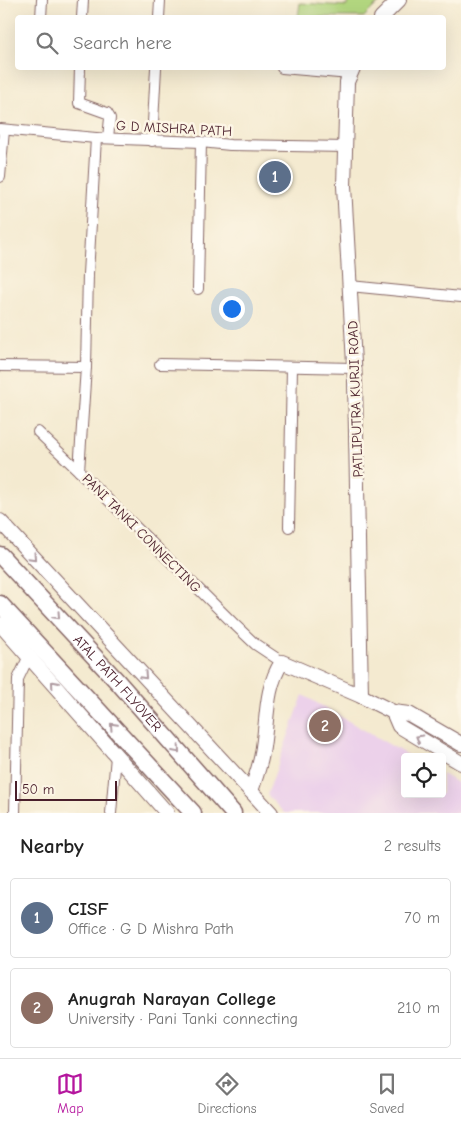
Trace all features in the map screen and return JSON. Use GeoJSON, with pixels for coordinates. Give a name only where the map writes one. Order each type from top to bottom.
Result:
{"type":"FeatureCollection","features":[{"type":"Feature","properties":{"kind":"main road","name":"ATAL PATH FLYOVER"},"geometry":{"type":"LineString","coordinates":[[0,554],[117,681],[233,813]]}},
{"type":"Feature","properties":{"kind":"main road"},"geometry":{"type":"LineString","coordinates":[[0,604],[193,813]]}},
{"type":"Feature","properties":{"kind":"street"},"geometry":{"type":"LineString","coordinates":[[41,15],[42,0]]}},
{"type":"Feature","properties":{"kind":"street"},"geometry":{"type":"LineString","coordinates":[[82,15],[83,0]]}},
{"type":"Feature","properties":{"kind":"street"},"geometry":{"type":"LineString","coordinates":[[159,15],[160,0]]}},
{"type":"Feature","properties":{"kind":"street"},"geometry":{"type":"LineString","coordinates":[[384,15],[399,0]]}},
{"type":"Feature","properties":{"kind":"street"},"geometry":{"type":"LineString","coordinates":[[80,70],[78,103],[107,113],[110,118],[108,138]]}},
{"type":"Feature","properties":{"kind":"street"},"geometry":{"type":"LineString","coordinates":[[152,141],[156,70]]}},
{"type":"Feature","properties":{"kind":"street"},"geometry":{"type":"LineString","coordinates":[[328,70],[351,71]]}},
{"type":"Feature","properties":{"kind":"street","name":"PATLIPUTRA KURJI ROAD"},"geometry":{"type":"LineString","coordinates":[[351,71],[347,82],[344,186],[354,368],[362,696]]}},
{"type":"Feature","properties":{"kind":"street"},"geometry":{"type":"LineString","coordinates":[[0,177],[2,130]]}},
{"type":"Feature","properties":{"kind":"street","name":"G D MISHRA PATH"},"geometry":{"type":"LineString","coordinates":[[2,130],[96,138],[230,145],[346,147]]}},
{"type":"Feature","properties":{"kind":"street","name":"PANI TANKI CONNECTING"},"geometry":{"type":"LineString","coordinates":[[96,138],[88,274],[86,367],[79,471],[255,644],[282,662],[362,696]]}},
{"type":"Feature","properties":{"kind":"street"},"geometry":{"type":"LineString","coordinates":[[198,289],[201,142]]}},
{"type":"Feature","properties":{"kind":"street"},"geometry":{"type":"LineString","coordinates":[[350,286],[461,297]]}},
{"type":"Feature","properties":{"kind":"street"},"geometry":{"type":"LineString","coordinates":[[160,364],[354,368]]}},
{"type":"Feature","properties":{"kind":"street"},"geometry":{"type":"LineString","coordinates":[[0,366],[86,367]]}},
{"type":"Feature","properties":{"kind":"street"},"geometry":{"type":"LineString","coordinates":[[289,526],[292,367]]}},
{"type":"Feature","properties":{"kind":"street"},"geometry":{"type":"LineString","coordinates":[[38,432],[79,471]]}},
{"type":"Feature","properties":{"kind":"street"},"geometry":{"type":"LineString","coordinates":[[0,521],[271,813]]}},
{"type":"Feature","properties":{"kind":"street"},"geometry":{"type":"LineString","coordinates":[[0,624],[166,813]]}},
{"type":"Feature","properties":{"kind":"street"},"geometry":{"type":"LineString","coordinates":[[15,813],[18,679],[29,656]]}},
{"type":"Feature","properties":{"kind":"street"},"geometry":{"type":"LineString","coordinates":[[251,791],[262,753],[268,698],[276,670],[282,662]]}},
{"type":"Feature","properties":{"kind":"street"},"geometry":{"type":"LineString","coordinates":[[362,696],[393,712],[409,714],[461,744]]}},
{"type":"Feature","properties":{"kind":"street"},"geometry":{"type":"LineString","coordinates":[[393,712],[399,726],[461,763]]}},
{"type":"Feature","properties":{"kind":"street"},"geometry":{"type":"LineString","coordinates":[[111,813],[116,756]]}},
{"type":"Feature","properties":{"kind":"shaded area"},"geometry":{"type":"Polygon","coordinates":[[[303,695],[404,753],[401,753],[401,798],[446,798],[446,776],[461,785],[461,813],[284,813],[267,795],[303,695]]]}},
{"type":"Feature","properties":{"kind":"green space"},"geometry":{"type":"Polygon","coordinates":[[[348,0],[384,0],[366,15],[298,15],[300,3],[347,6],[348,0]]]}},
{"type":"Feature","properties":{"kind":"place","name":"CISF"},"geometry":{"type":"Point","coordinates":[275,177]}},
{"type":"Feature","properties":{"kind":"place","name":"Anugrah Narayan College"},"geometry":{"type":"Point","coordinates":[325,726]}}]}
